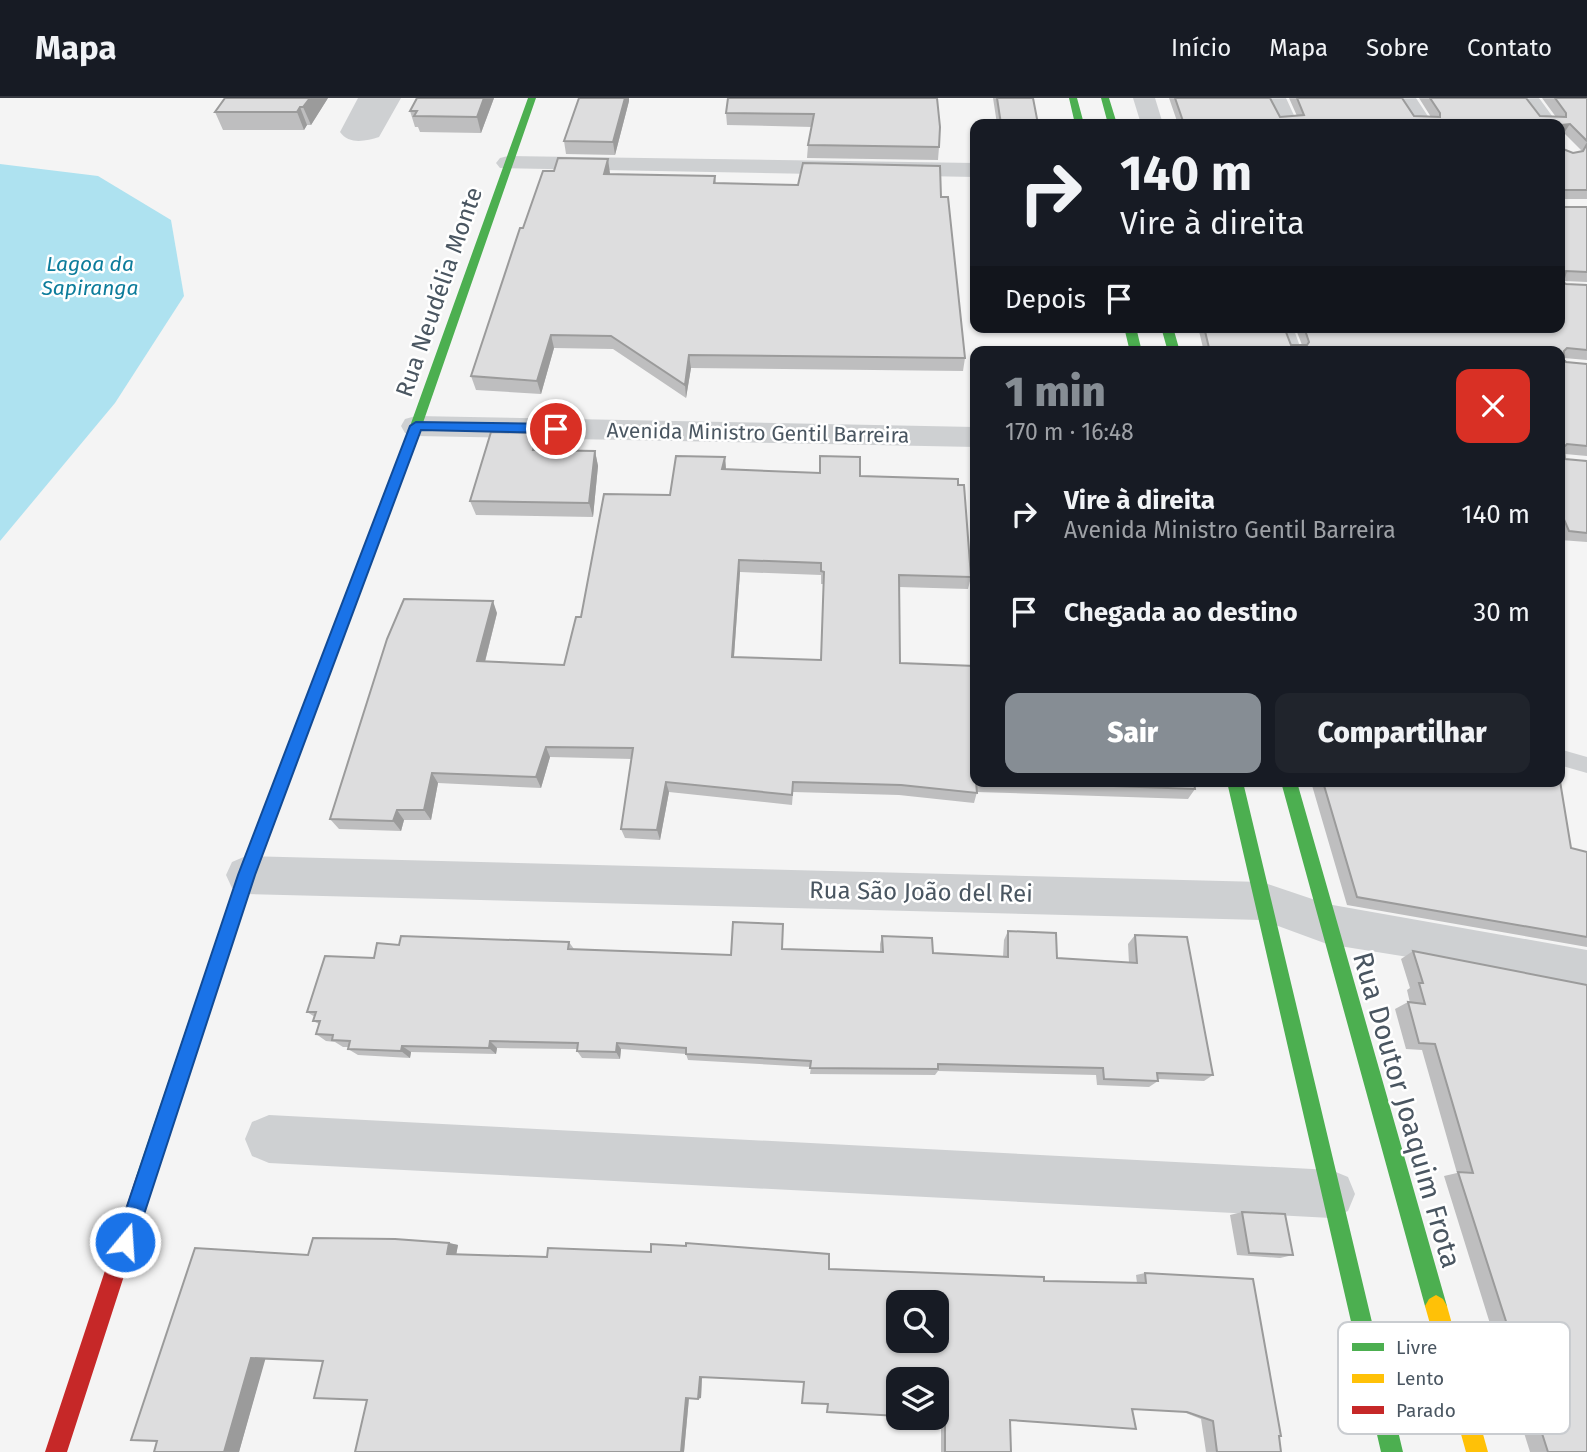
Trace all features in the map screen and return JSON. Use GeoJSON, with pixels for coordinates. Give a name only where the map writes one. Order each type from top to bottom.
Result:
{"type":"FeatureCollection","features":[{"type":"Feature","properties":{"kind":"street"},"geometry":{"type":"LineString","coordinates":[[369,98],[351,132],[353,133],[366,135],[371,132],[390,98]]}},
{"type":"Feature","properties":{"kind":"street","name":"Rua Neudélia Monte"},"geometry":{"type":"LineString","coordinates":[[55,1452],[246,875],[416,426],[532,98]]}},
{"type":"Feature","properties":{"kind":"street"},"geometry":{"type":"LineString","coordinates":[[1073,98],[1079,119]]}},
{"type":"Feature","properties":{"kind":"street"},"geometry":{"type":"LineString","coordinates":[[1105,98],[1111,119]]}},
{"type":"Feature","properties":{"kind":"street"},"geometry":{"type":"LineString","coordinates":[[1144,98],[1150,119]]}},
{"type":"Feature","properties":{"kind":"street"},"geometry":{"type":"LineString","coordinates":[[1275,98],[1285,119]]}},
{"type":"Feature","properties":{"kind":"street"},"geometry":{"type":"LineString","coordinates":[[1405,98],[1419,119]]}},
{"type":"Feature","properties":{"kind":"street"},"geometry":{"type":"LineString","coordinates":[[1528,98],[1543,119]]}},
{"type":"Feature","properties":{"kind":"street"},"geometry":{"type":"LineString","coordinates":[[508,163],[970,170]]}},
{"type":"Feature","properties":{"kind":"street","name":"Avenida Ministro Gentil Barreira"},"geometry":{"type":"LineString","coordinates":[[416,426],[970,437]]}},
{"type":"Feature","properties":{"kind":"street"},"geometry":{"type":"LineString","coordinates":[[1236,787],[1361,1322]]}},
{"type":"Feature","properties":{"kind":"street","name":"Rua Doutor Joaquim Frota"},"geometry":{"type":"LineString","coordinates":[[1290,787],[1440,1322]]}},
{"type":"Feature","properties":{"kind":"street","name":"Rua São João del Rei"},"geometry":{"type":"LineString","coordinates":[[246,875],[1262,901],[1327,923],[1587,971]]}},
{"type":"Feature","properties":{"kind":"street"},"geometry":{"type":"LineString","coordinates":[[269,1139],[1331,1194]]}},
{"type":"Feature","properties":{"kind":"street"},"geometry":{"type":"LineString","coordinates":[[1388,1434],[1392,1452]]}},
{"type":"Feature","properties":{"kind":"street","name":"Rua Doutor Joaquim Frota"},"geometry":{"type":"LineString","coordinates":[[1472,1434],[1477,1452]]}},
{"type":"Feature","properties":{"kind":"lane"},"geometry":{"type":"LineString","coordinates":[[1565,759],[1587,765]]}},
{"type":"Feature","properties":{"kind":"water","name":"Lagoa da Sapiranga"},"geometry":{"type":"Polygon","coordinates":[[[0,164],[98,176],[171,220],[184,296],[115,403],[0,541],[0,164]]]}},
{"type":"Feature","properties":{"kind":"building"},"geometry":{"type":"Polygon","coordinates":[[[225,98],[310,98],[297,112],[215,112],[225,98]]]}},
{"type":"Feature","properties":{"kind":"building"},"geometry":{"type":"Polygon","coordinates":[[[417,98],[484,98],[477,117],[414,116],[417,111],[410,111],[417,98]]]}},
{"type":"Feature","properties":{"kind":"building"},"geometry":{"type":"Polygon","coordinates":[[[579,98],[625,98],[613,142],[564,141],[579,98]]]}},
{"type":"Feature","properties":{"kind":"building"},"geometry":{"type":"Polygon","coordinates":[[[728,98],[937,98],[939,147],[808,145],[814,114],[726,113],[728,98]]]}},
{"type":"Feature","properties":{"kind":"building"},"geometry":{"type":"Polygon","coordinates":[[[997,98],[1033,98],[1037,119],[1000,119],[997,98]]]}},
{"type":"Feature","properties":{"kind":"building"},"geometry":{"type":"Polygon","coordinates":[[[1175,98],[1270,98],[1280,117],[1304,115],[1297,98],[1402,98],[1414,116],[1440,117],[1430,98],[1526,98],[1540,116],[1566,117],[1555,98],[1587,98],[1587,141],[1570,124],[1565,125],[1565,119],[1182,119],[1175,98]]]}},
{"type":"Feature","properties":{"kind":"building"},"geometry":{"type":"Polygon","coordinates":[[[1587,144],[1587,190],[1565,190],[1565,150],[1573,153],[1583,151],[1587,144]]]}},
{"type":"Feature","properties":{"kind":"building"},"geometry":{"type":"Polygon","coordinates":[[[558,158],[608,159],[604,174],[715,176],[714,183],[798,185],[803,163],[940,166],[941,197],[948,197],[965,358],[689,355],[685,385],[611,336],[551,335],[537,381],[471,376],[520,228],[523,228],[543,171],[554,171],[558,158]]]}},
{"type":"Feature","properties":{"kind":"building"},"geometry":{"type":"Polygon","coordinates":[[[1565,207],[1587,207],[1587,272],[1566,271],[1565,275],[1565,207]]]}},
{"type":"Feature","properties":{"kind":"building"},"geometry":{"type":"Polygon","coordinates":[[[1565,283],[1587,285],[1587,350],[1565,350],[1565,346],[1209,346],[1205,333],[1286,333],[1291,345],[1307,345],[1309,342],[1306,333],[1565,333],[1565,283]]]}},
{"type":"Feature","properties":{"kind":"building"},"geometry":{"type":"Polygon","coordinates":[[[1565,361],[1587,364],[1587,446],[1565,446],[1565,361]]]}},
{"type":"Feature","properties":{"kind":"building"},"geometry":{"type":"Polygon","coordinates":[[[491,432],[538,433],[533,450],[595,451],[589,503],[470,501],[491,432]]]}},
{"type":"Feature","properties":{"kind":"building"},"geometry":{"type":"Polygon","coordinates":[[[676,456],[725,457],[722,469],[820,473],[820,456],[860,457],[860,476],[958,479],[958,485],[964,485],[970,577],[899,575],[900,663],[970,666],[970,787],[976,787],[977,793],[901,785],[793,782],[792,795],[666,782],[657,830],[621,829],[633,748],[546,747],[536,777],[432,773],[424,810],[397,810],[393,821],[330,819],[387,639],[404,599],[493,601],[477,661],[564,665],[576,617],[581,617],[604,494],[670,495],[676,456]],[[739,560],[732,657],[821,660],[824,572],[821,571],[821,563],[739,560]]]}},
{"type":"Feature","properties":{"kind":"building"},"geometry":{"type":"Polygon","coordinates":[[[1565,459],[1587,461],[1587,533],[1569,531],[1565,522],[1565,459]]]}},
{"type":"Feature","properties":{"kind":"building"},"geometry":{"type":"Polygon","coordinates":[[[1139,787],[1195,787],[1195,789],[1139,787]]]}},
{"type":"Feature","properties":{"kind":"building"},"geometry":{"type":"Polygon","coordinates":[[[1324,787],[1561,787],[1571,848],[1587,852],[1587,937],[1357,897],[1324,787]]]}},
{"type":"Feature","properties":{"kind":"building"},"geometry":{"type":"Polygon","coordinates":[[[733,922],[783,924],[782,949],[883,952],[882,936],[932,938],[933,953],[1008,957],[1008,931],[1056,933],[1057,958],[1137,963],[1135,935],[1187,937],[1213,1075],[1157,1073],[1158,1081],[1104,1079],[1103,1068],[938,1064],[938,1069],[810,1068],[811,1061],[686,1054],[686,1048],[617,1043],[616,1052],[577,1051],[578,1043],[490,1041],[489,1048],[402,1046],[401,1051],[348,1049],[350,1041],[332,1040],[333,1035],[316,1034],[320,1021],[313,1021],[316,1012],[307,1012],[325,956],[374,958],[377,943],[399,945],[401,936],[569,942],[568,949],[731,955],[733,922]]]}},
{"type":"Feature","properties":{"kind":"building"},"geometry":{"type":"Polygon","coordinates":[[[1413,951],[1587,985],[1587,1452],[1548,1452],[1542,1434],[1570,1434],[1570,1322],[1506,1322],[1458,1172],[1473,1173],[1435,1044],[1419,1043],[1408,1002],[1425,1004],[1419,983],[1423,983],[1413,951]]]}},
{"type":"Feature","properties":{"kind":"building"},"geometry":{"type":"Polygon","coordinates":[[[1242,1212],[1285,1214],[1293,1255],[1249,1253],[1242,1212]]]}},
{"type":"Feature","properties":{"kind":"building"},"geometry":{"type":"Polygon","coordinates":[[[313,1238],[395,1239],[449,1243],[447,1254],[547,1257],[548,1248],[651,1252],[651,1244],[686,1246],[686,1243],[829,1254],[829,1269],[1044,1277],[1044,1281],[1146,1283],[1145,1273],[1253,1279],[1281,1436],[1281,1452],[1217,1452],[1213,1421],[1187,1412],[1132,1409],[1136,1429],[1010,1420],[1011,1452],[945,1452],[945,1430],[949,1430],[949,1367],[886,1367],[886,1415],[827,1412],[828,1404],[802,1403],[804,1382],[700,1377],[698,1399],[686,1398],[681,1452],[355,1452],[367,1400],[314,1398],[323,1361],[251,1358],[224,1452],[154,1452],[157,1441],[131,1440],[195,1248],[308,1255],[313,1238]]]}},
{"type":"Feature","properties":{"kind":"traffic: fast"},"geometry":{"type":"LineString","coordinates":[[411,440],[532,98]]}},
{"type":"Feature","properties":{"kind":"traffic: fast"},"geometry":{"type":"LineString","coordinates":[[1073,98],[1079,119]]}},
{"type":"Feature","properties":{"kind":"traffic: fast"},"geometry":{"type":"LineString","coordinates":[[1105,98],[1111,119]]}},
{"type":"Feature","properties":{"kind":"traffic: fast"},"geometry":{"type":"LineString","coordinates":[[1131,333],[1135,346]]}},
{"type":"Feature","properties":{"kind":"traffic: fast"},"geometry":{"type":"LineString","coordinates":[[1169,333],[1172,346]]}},
{"type":"Feature","properties":{"kind":"traffic: fast"},"geometry":{"type":"LineString","coordinates":[[146,1177],[246,875],[342,622]]}},
{"type":"Feature","properties":{"kind":"traffic: fast"},"geometry":{"type":"LineString","coordinates":[[1236,787],[1362,1322]]}},
{"type":"Feature","properties":{"kind":"traffic: fast"},"geometry":{"type":"LineString","coordinates":[[1290,787],[1436,1306]]}},
{"type":"Feature","properties":{"kind":"traffic: fast"},"geometry":{"type":"LineString","coordinates":[[1388,1434],[1392,1452]]}},
{"type":"Feature","properties":{"kind":"traffic: slow"},"geometry":{"type":"LineString","coordinates":[[1436,1306],[1440,1322]]}},
{"type":"Feature","properties":{"kind":"traffic: slow"},"geometry":{"type":"LineString","coordinates":[[1472,1434],[1477,1452]]}},
{"type":"Feature","properties":{"kind":"traffic: jam"},"geometry":{"type":"LineString","coordinates":[[342,622],[411,440]]}},
{"type":"Feature","properties":{"kind":"traffic: jam"},"geometry":{"type":"LineString","coordinates":[[56,1452],[146,1177]]}},
{"type":"Feature","properties":{"kind":"route"},"geometry":{"type":"LineString","coordinates":[[125,1242],[246,875],[416,426],[556,429]]}}]}
